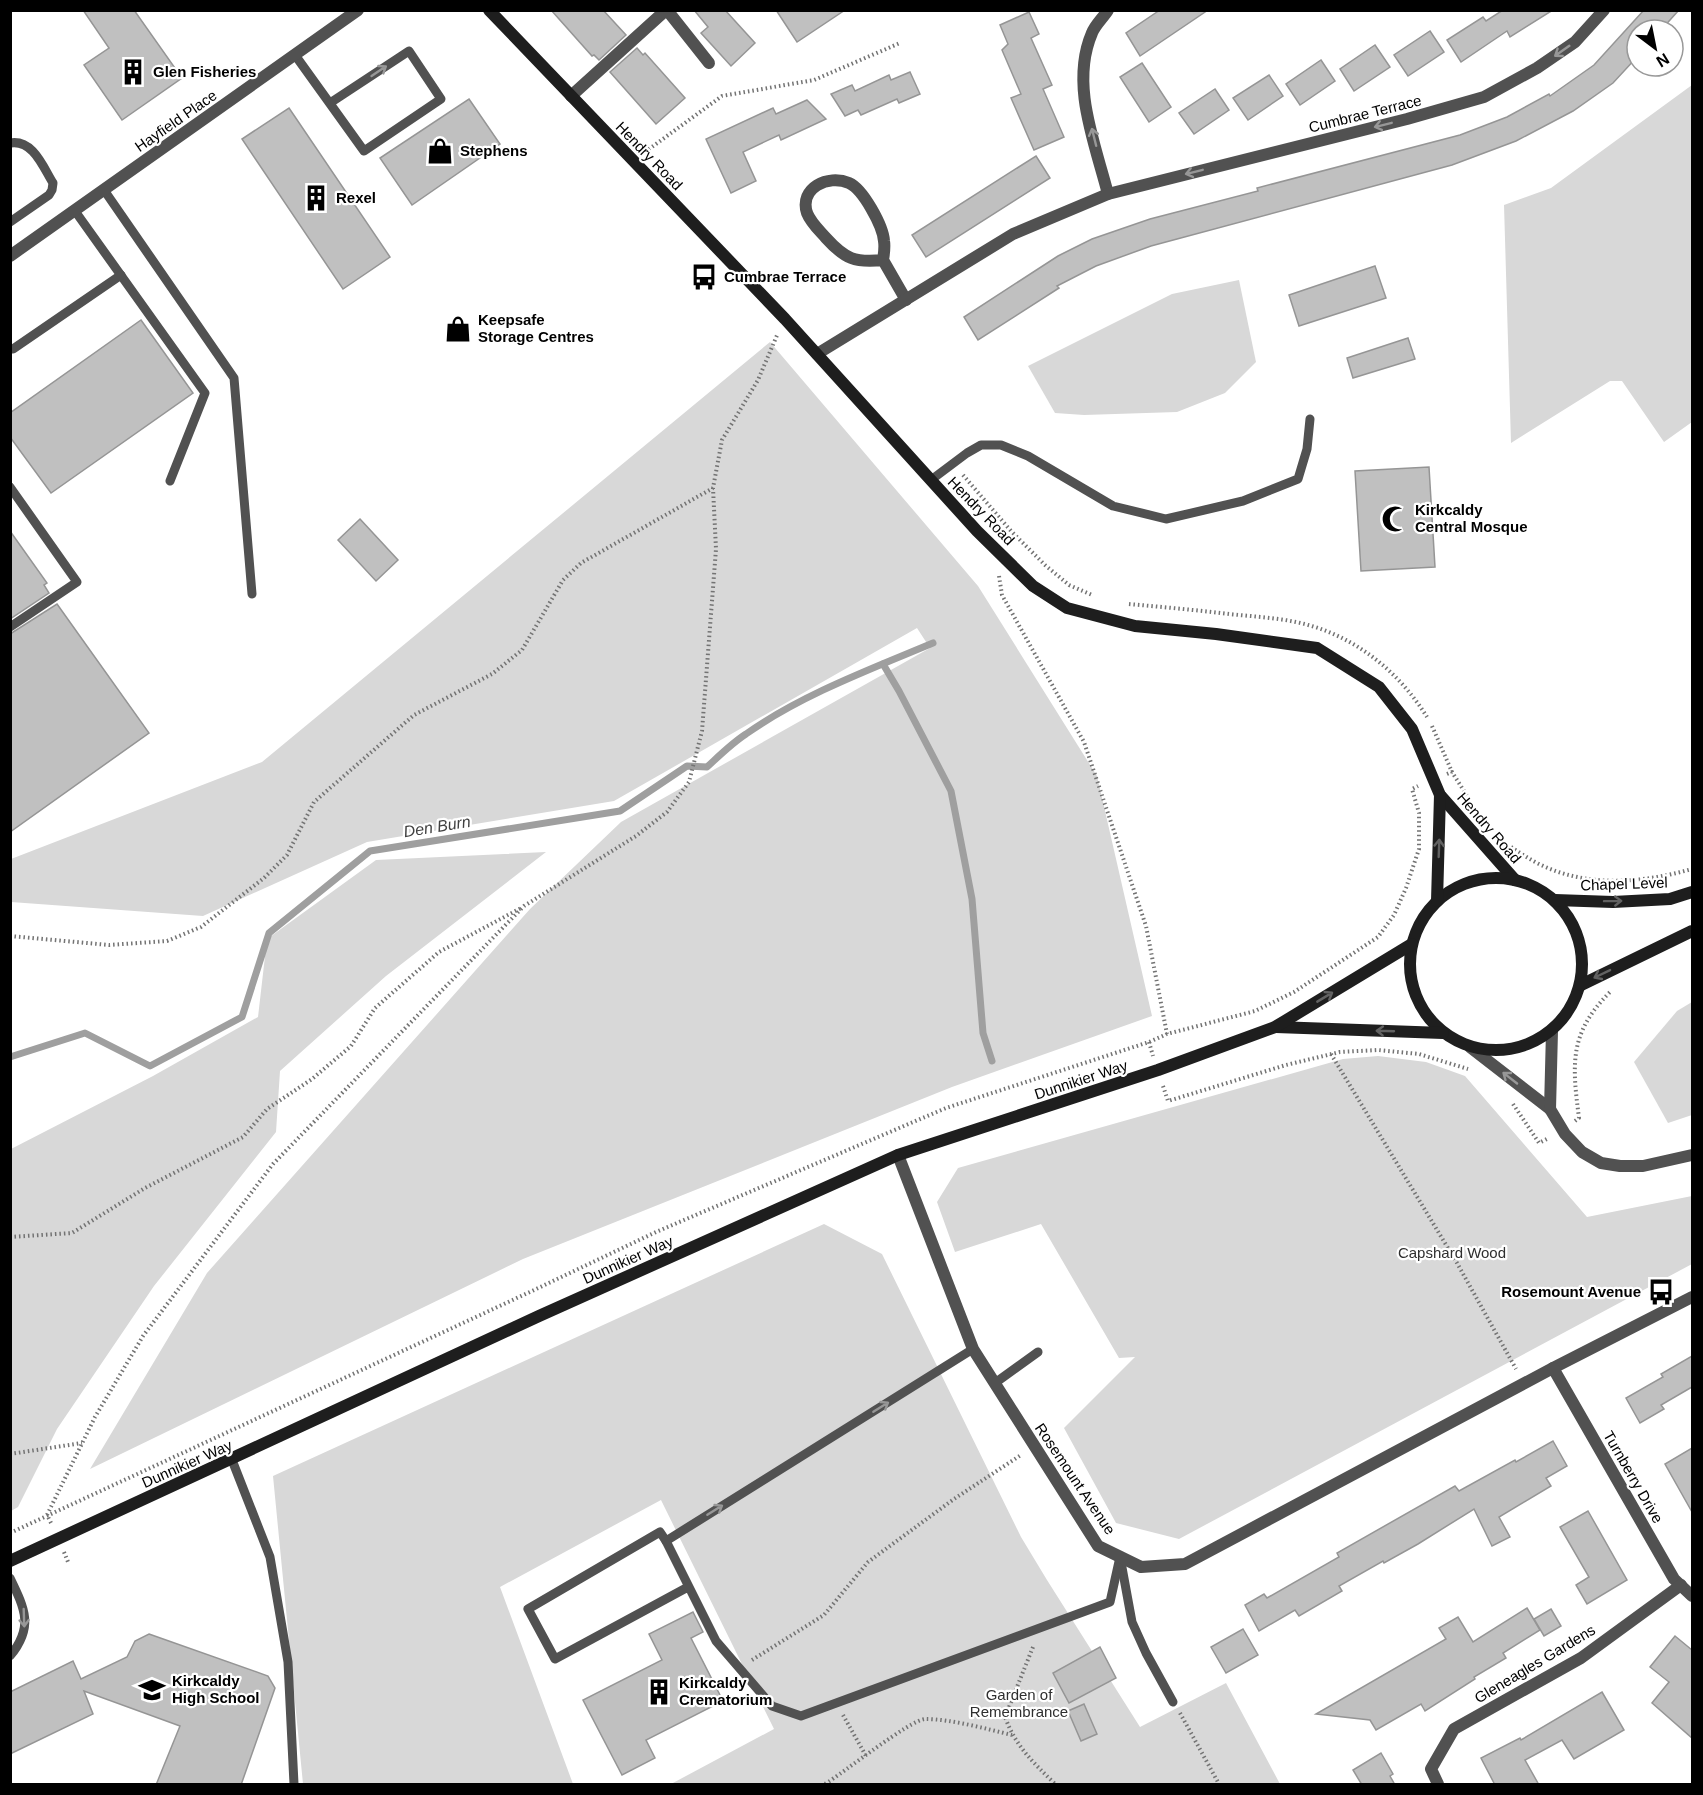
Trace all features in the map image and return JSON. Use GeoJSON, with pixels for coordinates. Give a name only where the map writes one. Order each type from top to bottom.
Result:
{"type":"FeatureCollection","features":[{"type":"Feature","properties":{"kind":"main road","name":"Hendry Road"},"geometry":{"type":"LineString","coordinates":[[489,10],[817,354],[976,531],[1033,586],[1066,608],[1135,626],[1317,648],[1379,687],[1412,729],[1440,795],[1515,880]]}},
{"type":"Feature","properties":{"kind":"main road","name":"Hendry Road"},"geometry":{"type":"LineString","coordinates":[[1437,901],[1440,795]]}},
{"type":"Feature","properties":{"kind":"main road"},"geometry":{"type":"LineString","coordinates":[[1487,878],[1515,880],[1536,887],[1555,900],[1569,918],[1579,939],[1583,962],[1581,985],[1570,1010],[1552,1031],[1527,1046],[1498,1051],[1470,1047],[1443,1033],[1426,1015],[1414,993],[1410,969],[1412,944],[1422,921],[1437,901],[1461,885],[1487,878]]}},
{"type":"Feature","properties":{"kind":"main road","name":"Chapel Level"},"geometry":{"type":"LineString","coordinates":[[1555,900],[1613,902],[1670,899],[1692,892]]}},
{"type":"Feature","properties":{"kind":"main road"},"geometry":{"type":"LineString","coordinates":[[1581,985],[1692,931]]}},
{"type":"Feature","properties":{"kind":"main road","name":"Dunnikier Way"},"geometry":{"type":"LineString","coordinates":[[10,1561],[540,1316],[898,1155],[1158,1070],[1275,1027],[1412,944]]}},
{"type":"Feature","properties":{"kind":"main road","name":"Dunnikier Way"},"geometry":{"type":"LineString","coordinates":[[1275,1027],[1443,1033]]}},
{"type":"Feature","properties":{"kind":"street","name":"Hayfield Place"},"geometry":{"type":"LineString","coordinates":[[10,256],[358,10]]}},
{"type":"Feature","properties":{"kind":"street"},"geometry":{"type":"LineString","coordinates":[[571,96],[666,10],[709,63]]}},
{"type":"Feature","properties":{"kind":"street"},"geometry":{"type":"LineString","coordinates":[[1108,10],[1092,32],[1085,58],[1082,91],[1108,194]]}},
{"type":"Feature","properties":{"kind":"street","name":"Cumbrae Terrace"},"geometry":{"type":"LineString","coordinates":[[817,354],[1013,234],[1108,194],[1407,119],[1484,97],[1537,68],[1575,42],[1604,10]]}},
{"type":"Feature","properties":{"kind":"street"},"geometry":{"type":"LineString","coordinates":[[883,260],[866,262],[840,254],[812,223],[806,211],[806,198],[814,186],[829,181],[849,183],[863,195],[885,239],[883,260],[906,300]]}},
{"type":"Feature","properties":{"kind":"street"},"geometry":{"type":"LineString","coordinates":[[1550,1109],[1552,1031]]}},
{"type":"Feature","properties":{"kind":"street"},"geometry":{"type":"LineString","coordinates":[[1470,1047],[1550,1109],[1562,1129],[1582,1152],[1601,1163],[1643,1166],[1692,1155]]}},
{"type":"Feature","properties":{"kind":"street","name":"Rosemount Avenue"},"geometry":{"type":"LineString","coordinates":[[898,1155],[973,1349],[1098,1546],[1141,1567],[1185,1564],[1524,1383],[1692,1297]]}},
{"type":"Feature","properties":{"kind":"street","name":"Turnberry Drive"},"geometry":{"type":"LineString","coordinates":[[1553,1368],[1674,1579],[1692,1596]]}},
{"type":"Feature","properties":{"kind":"street","name":"Gleneagles Gardens"},"geometry":{"type":"LineString","coordinates":[[1438,1785],[1431,1769],[1454,1729],[1581,1658],[1681,1585]]}},
{"type":"Feature","properties":{"kind":"lane"},"geometry":{"type":"LineString","coordinates":[[296,55],[330,103],[364,151],[441,99],[409,51],[330,103]]}},
{"type":"Feature","properties":{"kind":"lane"},"geometry":{"type":"LineString","coordinates":[[10,142],[18,141],[29,146],[53,183],[49,195],[10,222]]}},
{"type":"Feature","properties":{"kind":"lane"},"geometry":{"type":"LineString","coordinates":[[104,190],[234,378],[252,594]]}},
{"type":"Feature","properties":{"kind":"lane"},"geometry":{"type":"LineString","coordinates":[[75,211],[205,393],[170,481]]}},
{"type":"Feature","properties":{"kind":"lane"},"geometry":{"type":"LineString","coordinates":[[13,349],[121,275]]}},
{"type":"Feature","properties":{"kind":"lane"},"geometry":{"type":"LineString","coordinates":[[931,480],[981,445],[1001,445],[1028,456],[1113,506],[1166,519],[1243,501],[1298,479],[1307,448],[1310,419]]}},
{"type":"Feature","properties":{"kind":"lane"},"geometry":{"type":"LineString","coordinates":[[10,487],[77,582],[10,627]]}},
{"type":"Feature","properties":{"kind":"lane"},"geometry":{"type":"LineString","coordinates":[[666,1541],[973,1349]]}},
{"type":"Feature","properties":{"kind":"lane"},"geometry":{"type":"LineString","coordinates":[[995,1383],[1038,1352]]}},
{"type":"Feature","properties":{"kind":"lane"},"geometry":{"type":"LineString","coordinates":[[232,1460],[270,1557],[288,1662],[294,1785]]}},
{"type":"Feature","properties":{"kind":"lane"},"geometry":{"type":"LineString","coordinates":[[688,1587],[555,1659],[528,1609],[660,1532],[716,1641],[772,1706],[801,1716],[1110,1602],[1120,1557]]}},
{"type":"Feature","properties":{"kind":"lane"},"geometry":{"type":"LineString","coordinates":[[1120,1557],[1132,1622],[1173,1702]]}},
{"type":"Feature","properties":{"kind":"lane"},"geometry":{"type":"LineString","coordinates":[[10,1578],[24,1607],[25,1628],[22,1642],[10,1656]]}},
{"type":"Feature","properties":{"kind":"path"},"geometry":{"type":"LineString","coordinates":[[633,161],[722,96],[814,80],[900,43]]}},
{"type":"Feature","properties":{"kind":"path"},"geometry":{"type":"LineString","coordinates":[[10,1237],[72,1233],[145,1188],[243,1137],[267,1110],[312,1079],[351,1046],[375,1008],[439,952],[524,906],[636,836],[667,812],[689,782],[702,731],[716,549],[713,488],[722,440],[758,380],[784,319]]}},
{"type":"Feature","properties":{"kind":"path"},"geometry":{"type":"LineString","coordinates":[[954,462],[998,516],[1045,565],[1069,585],[1102,598]]}},
{"type":"Feature","properties":{"kind":"path"},"geometry":{"type":"LineString","coordinates":[[10,936],[110,945],[167,940],[201,927],[264,878],[286,855],[314,802],[414,715],[492,674],[522,650],[563,580],[581,562],[713,488]]}},
{"type":"Feature","properties":{"kind":"path"},"geometry":{"type":"LineString","coordinates":[[10,1533],[720,1204],[945,1108],[1149,1042],[1167,1034],[1146,926],[1084,742],[1002,595],[993,546]]}},
{"type":"Feature","properties":{"kind":"path"},"geometry":{"type":"LineString","coordinates":[[1121,604],[1277,619],[1314,627],[1340,637],[1369,654],[1401,681],[1414,696],[1431,724],[1452,772]]}},
{"type":"Feature","properties":{"kind":"path"},"geometry":{"type":"LineString","coordinates":[[47,1515],[95,1417],[143,1336],[273,1164],[524,906]]}},
{"type":"Feature","properties":{"kind":"path"},"geometry":{"type":"LineString","coordinates":[[1508,1096],[1539,1143],[1579,1118],[1575,1085],[1575,1053],[1582,1030],[1595,1007],[1610,992]]}},
{"type":"Feature","properties":{"kind":"path"},"geometry":{"type":"LineString","coordinates":[[1149,1042],[1168,1101],[1331,1054],[1378,1050],[1419,1054],[1470,1069]]}},
{"type":"Feature","properties":{"kind":"path"},"geometry":{"type":"LineString","coordinates":[[1331,1054],[1457,1263],[1524,1383]]}},
{"type":"Feature","properties":{"kind":"path"},"geometry":{"type":"LineString","coordinates":[[10,1454],[82,1443]]}},
{"type":"Feature","properties":{"kind":"path"},"geometry":{"type":"LineString","coordinates":[[739,1668],[824,1615],[868,1562],[954,1499],[1035,1446]]}},
{"type":"Feature","properties":{"kind":"path"},"geometry":{"type":"LineString","coordinates":[[1041,1626],[1020,1684],[1005,1717],[1012,1735],[1024,1753],[1055,1785]]}},
{"type":"Feature","properties":{"kind":"path"},"geometry":{"type":"LineString","coordinates":[[836,1702],[866,1756]]}},
{"type":"Feature","properties":{"kind":"path"},"geometry":{"type":"LineString","coordinates":[[1173,1702],[1220,1785]]}},
{"type":"Feature","properties":{"kind":"path"},"geometry":{"type":"LineString","coordinates":[[825,1785],[894,1735],[923,1719],[979,1727],[1012,1735]]}},
{"type":"Feature","properties":{"kind":"green space"},"geometry":{"type":"Polygon","coordinates":[[[1692,85],[1692,422],[1664,442],[1622,381],[1610,381],[1511,443],[1504,205],[1551,188],[1692,85]]]}},
{"type":"Feature","properties":{"kind":"green space"},"geometry":{"type":"Polygon","coordinates":[[[1239,280],[1256,362],[1225,393],[1177,412],[1084,415],[1055,413],[1028,366],[1172,294],[1239,280]]]}},
{"type":"Feature","properties":{"kind":"green space"},"geometry":{"type":"Polygon","coordinates":[[[770,342],[978,586],[1097,776],[1152,1016],[952,1087],[523,1259],[90,1469],[207,1273],[530,909],[621,822],[930,648],[917,628],[614,801],[367,842],[203,916],[11,902],[11,859],[262,762],[770,342]]]}},
{"type":"Feature","properties":{"kind":"green space"},"geometry":{"type":"Polygon","coordinates":[[[546,852],[386,976],[280,1071],[276,1132],[154,1286],[57,1429],[18,1507],[11,1511],[11,1149],[153,1076],[258,1017],[267,939],[376,860],[546,852]]]}},
{"type":"Feature","properties":{"kind":"green space"},"geometry":{"type":"Polygon","coordinates":[[[1692,1002],[1692,1115],[1668,1123],[1634,1062],[1677,1011],[1692,1002]]]}},
{"type":"Feature","properties":{"kind":"green space","name":"Capshard Wood"},"geometry":{"type":"Polygon","coordinates":[[[1378,1056],[1426,1062],[1465,1076],[1587,1217],[1692,1196],[1692,1264],[1179,1539],[1116,1523],[1064,1428],[1135,1357],[1119,1358],[1041,1224],[955,1252],[937,1202],[958,1168],[1343,1059],[1378,1056]]]}},
{"type":"Feature","properties":{"kind":"green space","name":"Garden of Remembrance"},"geometry":{"type":"Polygon","coordinates":[[[824,1224],[882,1254],[1021,1537],[1140,1727],[1226,1683],[1280,1784],[671,1784],[774,1729],[661,1500],[500,1587],[573,1784],[303,1784],[273,1476],[824,1224]]]}},
{"type":"Feature","properties":{"kind":"building","name":"Glen Fisheries"},"geometry":{"type":"Polygon","coordinates":[[[83,10],[134,10],[182,78],[122,120],[84,65],[109,48],[83,10]]]}},
{"type":"Feature","properties":{"kind":"building"},"geometry":{"type":"Polygon","coordinates":[[[551,10],[603,10],[626,35],[599,60],[594,55],[592,56],[551,10]]]}},
{"type":"Feature","properties":{"kind":"building"},"geometry":{"type":"Polygon","coordinates":[[[694,10],[725,10],[755,43],[731,66],[701,33],[708,27],[694,10]]]}},
{"type":"Feature","properties":{"kind":"building"},"geometry":{"type":"Polygon","coordinates":[[[776,10],[845,10],[797,42],[776,10]]]}},
{"type":"Feature","properties":{"kind":"building"},"geometry":{"type":"Polygon","coordinates":[[[1160,10],[1208,10],[1140,56],[1126,33],[1160,10]]]}},
{"type":"Feature","properties":{"kind":"building"},"geometry":{"type":"Polygon","coordinates":[[[1503,10],[1553,10],[1510,37],[1507,31],[1461,62],[1447,40],[1483,17],[1486,21],[1503,10]]]}},
{"type":"Feature","properties":{"kind":"building"},"geometry":{"type":"Polygon","coordinates":[[[1644,10],[1679,10],[1672,18],[1637,18],[1644,10]]]}},
{"type":"Feature","properties":{"kind":"building"},"geometry":{"type":"Polygon","coordinates":[[[1029,12],[1039,34],[1031,38],[1052,85],[1043,89],[1064,137],[1034,150],[1011,98],[1021,94],[1002,50],[1008,44],[1000,25],[1029,12]]]}},
{"type":"Feature","properties":{"kind":"building"},"geometry":{"type":"Polygon","coordinates":[[[1430,31],[1444,52],[1408,76],[1394,55],[1430,31]]]}},
{"type":"Feature","properties":{"kind":"building"},"geometry":{"type":"Polygon","coordinates":[[[1625,31],[1625,70],[1613,83],[1573,111],[1516,141],[1452,165],[1151,246],[1096,266],[1057,286],[1059,288],[978,340],[964,317],[1058,256],[1092,239],[1150,219],[1258,191],[1257,188],[1460,135],[1507,117],[1549,94],[1550,96],[1594,65],[1625,31]]]}},
{"type":"Feature","properties":{"kind":"building"},"geometry":{"type":"Polygon","coordinates":[[[1375,45],[1390,67],[1354,91],[1340,69],[1375,45]]]}},
{"type":"Feature","properties":{"kind":"building"},"geometry":{"type":"Polygon","coordinates":[[[637,48],[643,55],[645,53],[685,98],[656,124],[610,72],[637,48]]]}},
{"type":"Feature","properties":{"kind":"building"},"geometry":{"type":"Polygon","coordinates":[[[1321,60],[1335,81],[1300,105],[1286,84],[1321,60]]]}},
{"type":"Feature","properties":{"kind":"building"},"geometry":{"type":"Polygon","coordinates":[[[1142,63],[1171,107],[1149,122],[1120,77],[1142,63]]]}},
{"type":"Feature","properties":{"kind":"building"},"geometry":{"type":"Polygon","coordinates":[[[910,72],[920,94],[899,103],[897,99],[861,115],[858,110],[845,116],[831,94],[852,85],[855,91],[889,75],[891,80],[910,72]]]}},
{"type":"Feature","properties":{"kind":"building"},"geometry":{"type":"Polygon","coordinates":[[[1269,75],[1283,96],[1248,120],[1233,98],[1269,75]]]}},
{"type":"Feature","properties":{"kind":"building"},"geometry":{"type":"Polygon","coordinates":[[[1215,89],[1229,110],[1194,134],[1179,113],[1215,89]]]}},
{"type":"Feature","properties":{"kind":"building","name":"Stephens"},"geometry":{"type":"Polygon","coordinates":[[[469,99],[500,144],[412,205],[380,158],[469,99]]]}},
{"type":"Feature","properties":{"kind":"building"},"geometry":{"type":"Polygon","coordinates":[[[807,100],[826,119],[781,140],[779,135],[743,152],[756,181],[731,193],[706,139],[773,108],[776,114],[807,100]]]}},
{"type":"Feature","properties":{"kind":"building","name":"Rexel"},"geometry":{"type":"Polygon","coordinates":[[[289,108],[390,257],[343,289],[242,139],[289,108]]]}},
{"type":"Feature","properties":{"kind":"building"},"geometry":{"type":"Polygon","coordinates":[[[1036,156],[1050,178],[926,257],[912,235],[1036,156]]]}},
{"type":"Feature","properties":{"kind":"building"},"geometry":{"type":"Polygon","coordinates":[[[1375,266],[1386,298],[1299,326],[1289,295],[1375,266]]]}},
{"type":"Feature","properties":{"kind":"building"},"geometry":{"type":"Polygon","coordinates":[[[141,320],[193,393],[51,493],[10,437],[10,413],[141,320]]]}},
{"type":"Feature","properties":{"kind":"building"},"geometry":{"type":"Polygon","coordinates":[[[1408,338],[1415,359],[1353,378],[1347,358],[1408,338]]]}},
{"type":"Feature","properties":{"kind":"building","name":"Kirkcaldy Central Mosque"},"geometry":{"type":"Polygon","coordinates":[[[1429,467],[1435,567],[1361,571],[1355,471],[1429,467]]]}},
{"type":"Feature","properties":{"kind":"building"},"geometry":{"type":"Polygon","coordinates":[[[360,519],[398,560],[376,581],[338,540],[360,519]]]}},
{"type":"Feature","properties":{"kind":"building"},"geometry":{"type":"Polygon","coordinates":[[[10,531],[47,583],[44,585],[49,593],[10,619],[10,531]]]}},
{"type":"Feature","properties":{"kind":"building"},"geometry":{"type":"Polygon","coordinates":[[[57,604],[149,733],[10,832],[10,634],[57,604]]]}},
{"type":"Feature","properties":{"kind":"building"},"geometry":{"type":"Polygon","coordinates":[[[1692,1356],[1692,1387],[1661,1405],[1664,1409],[1640,1423],[1626,1398],[1663,1377],[1661,1374],[1692,1356]]]}},
{"type":"Feature","properties":{"kind":"building"},"geometry":{"type":"Polygon","coordinates":[[[1553,1441],[1567,1466],[1546,1478],[1551,1486],[1499,1517],[1510,1537],[1492,1546],[1474,1509],[1418,1544],[1339,1586],[1342,1591],[1299,1616],[1295,1610],[1259,1631],[1245,1605],[1264,1594],[1267,1598],[1339,1557],[1337,1553],[1455,1486],[1459,1491],[1553,1441]]]}},
{"type":"Feature","properties":{"kind":"building"},"geometry":{"type":"Polygon","coordinates":[[[1692,1448],[1692,1512],[1665,1464],[1692,1448]]]}},
{"type":"Feature","properties":{"kind":"building"},"geometry":{"type":"Polygon","coordinates":[[[1588,1511],[1627,1580],[1587,1604],[1576,1585],[1589,1577],[1560,1527],[1588,1511]]]}},
{"type":"Feature","properties":{"kind":"building"},"geometry":{"type":"Polygon","coordinates":[[[1527,1608],[1540,1630],[1503,1653],[1506,1658],[1425,1711],[1421,1704],[1376,1730],[1370,1720],[1316,1714],[1446,1639],[1439,1628],[1458,1617],[1473,1642],[1527,1608]]]}},
{"type":"Feature","properties":{"kind":"building"},"geometry":{"type":"Polygon","coordinates":[[[1551,1609],[1561,1626],[1544,1636],[1534,1619],[1551,1609]]]}},
{"type":"Feature","properties":{"kind":"building","name":"Kirkcaldy Crematorium"},"geometry":{"type":"Polygon","coordinates":[[[693,1612],[703,1632],[691,1638],[723,1701],[646,1740],[655,1758],[622,1775],[583,1700],[662,1660],[649,1634],[693,1612]]]}},
{"type":"Feature","properties":{"kind":"building"},"geometry":{"type":"Polygon","coordinates":[[[1243,1629],[1258,1655],[1226,1673],[1211,1647],[1243,1629]]]}},
{"type":"Feature","properties":{"kind":"building"},"geometry":{"type":"Polygon","coordinates":[[[149,1634],[268,1676],[275,1688],[241,1785],[156,1785],[180,1726],[84,1691],[93,1714],[10,1754],[10,1692],[73,1661],[81,1679],[127,1657],[135,1641],[149,1634]]]}},
{"type":"Feature","properties":{"kind":"building"},"geometry":{"type":"Polygon","coordinates":[[[1675,1636],[1692,1650],[1692,1738],[1652,1703],[1669,1682],[1650,1667],[1675,1636]]]}},
{"type":"Feature","properties":{"kind":"building"},"geometry":{"type":"Polygon","coordinates":[[[1100,1647],[1116,1678],[1069,1703],[1053,1673],[1100,1647]]]}},
{"type":"Feature","properties":{"kind":"building"},"geometry":{"type":"Polygon","coordinates":[[[1602,1692],[1624,1730],[1574,1759],[1562,1740],[1525,1760],[1539,1785],[1495,1785],[1481,1758],[1520,1738],[1521,1740],[1602,1692]]]}},
{"type":"Feature","properties":{"kind":"building"},"geometry":{"type":"Polygon","coordinates":[[[1084,1704],[1097,1734],[1081,1741],[1068,1711],[1084,1704]]]}},
{"type":"Feature","properties":{"kind":"building"},"geometry":{"type":"Polygon","coordinates":[[[1381,1753],[1393,1774],[1390,1776],[1395,1785],[1362,1785],[1353,1770],[1381,1753]]]}},
{"type":"Feature","properties":{"kind":"waterway","name":"Den Burn"},"geometry":{"type":"LineString","coordinates":[[10,1057],[85,1033],[150,1066],[242,1017],[269,933],[370,851],[620,811],[687,766],[707,767],[741,738],[790,707],[933,643]]}},
{"type":"Feature","properties":{"kind":"waterway"},"geometry":{"type":"LineString","coordinates":[[883,664],[951,791],[972,899],[983,1033],[992,1061]]}},
{"type":"Feature","properties":{"kind":"place","name":"Glen Fisheries"},"geometry":{"type":"Point","coordinates":[133,72]}},
{"type":"Feature","properties":{"kind":"place","name":"Stephens"},"geometry":{"type":"Point","coordinates":[440,151]}},
{"type":"Feature","properties":{"kind":"place","name":"Rexel"},"geometry":{"type":"Point","coordinates":[316,198]}},
{"type":"Feature","properties":{"kind":"place","name":"Cumbrae Terrace"},"geometry":{"type":"Point","coordinates":[704,277]}},
{"type":"Feature","properties":{"kind":"place","name":"Keepsafe Storage Centres"},"geometry":{"type":"Point","coordinates":[458,329]}},
{"type":"Feature","properties":{"kind":"place","name":"Kirkcaldy Central Mosque"},"geometry":{"type":"Point","coordinates":[1395,519]}},
{"type":"Feature","properties":{"kind":"place","name":"Rosemount Avenue"},"geometry":{"type":"Point","coordinates":[1661,1292]}},
{"type":"Feature","properties":{"kind":"place","name":"Kirkcaldy High School"},"geometry":{"type":"Point","coordinates":[152,1690]}},
{"type":"Feature","properties":{"kind":"place","name":"Kirkcaldy Crematorium"},"geometry":{"type":"Point","coordinates":[659,1692]}}]}
